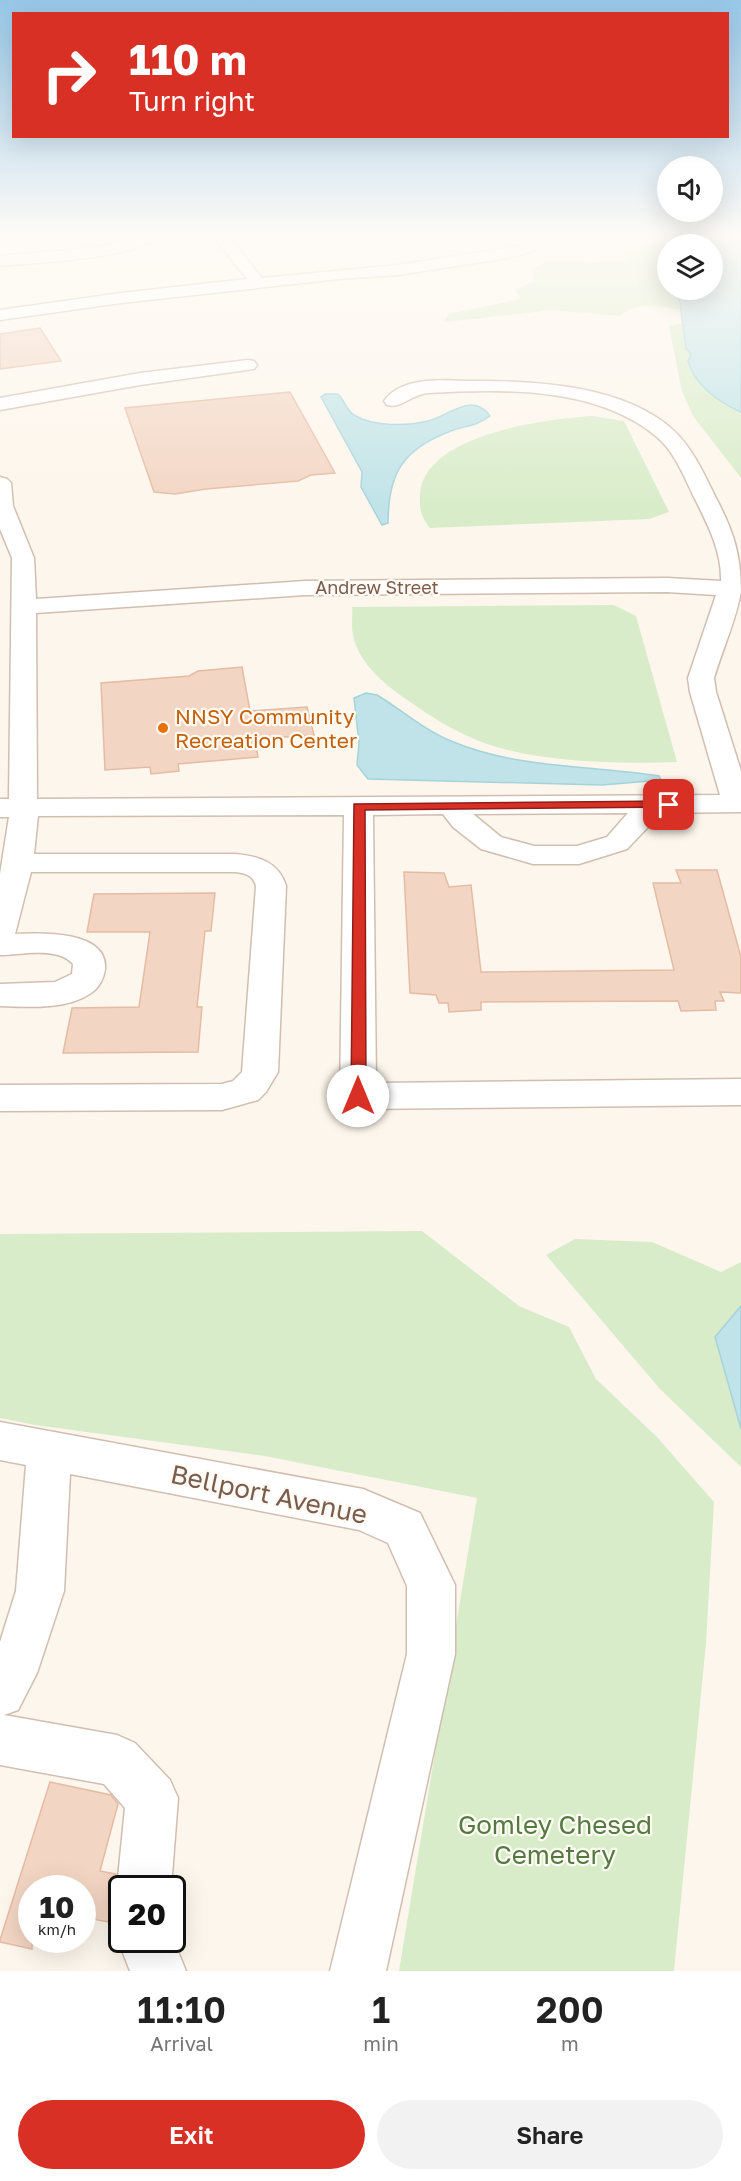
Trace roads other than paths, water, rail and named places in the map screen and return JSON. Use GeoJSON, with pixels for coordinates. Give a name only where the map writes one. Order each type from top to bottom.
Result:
{"type":"FeatureCollection","features":[{"type":"Feature","properties":{"kind":"street"},"geometry":{"type":"LineString","coordinates":[[0,404],[140,379],[248,365]]}},
{"type":"Feature","properties":{"kind":"street"},"geometry":{"type":"LineString","coordinates":[[0,386],[54,378]]}},
{"type":"Feature","properties":{"kind":"street"},"geometry":{"type":"LineString","coordinates":[[11,808],[647,805],[739,809],[703,692],[701,678],[733,580],[732,566],[727,546],[672,440],[651,424],[598,400],[555,390],[482,386],[439,387],[404,393],[394,401]]}},
{"type":"Feature","properties":{"kind":"street"},"geometry":{"type":"LineString","coordinates":[[0,483],[2,506],[23,558],[24,607],[11,808],[18,863],[0,933]]}},
{"type":"Feature","properties":{"kind":"street","name":"Andrew Street"},"geometry":{"type":"LineString","coordinates":[[24,607],[305,588],[667,585],[730,589]]}},
{"type":"Feature","properties":{"kind":"street"},"geometry":{"type":"LineString","coordinates":[[451,806],[463,821],[491,843],[533,855],[579,855],[617,843],[638,820],[647,805]]}},
{"type":"Feature","properties":{"kind":"street"},"geometry":{"type":"LineString","coordinates":[[359,806],[358,1096],[741,1092]]}},
{"type":"Feature","properties":{"kind":"street"},"geometry":{"type":"LineString","coordinates":[[0,1098],[222,1097],[248,1090],[260,1072],[271,886],[265,872],[257,867],[235,863],[18,863]]}},
{"type":"Feature","properties":{"kind":"street"},"geometry":{"type":"LineString","coordinates":[[0,945],[70,947],[87,957],[90,965],[88,974],[82,982],[59,994],[0,995]]}},
{"type":"Feature","properties":{"kind":"street","name":"Bellport Avenue"},"geometry":{"type":"LineString","coordinates":[[0,1441],[363,1510],[404,1528],[431,1585],[431,1654],[358,1971]]}},
{"type":"Feature","properties":{"kind":"street"},"geometry":{"type":"LineString","coordinates":[[0,1692],[20,1656],[40,1591],[49,1450]]}},
{"type":"Feature","properties":{"kind":"street"},"geometry":{"type":"LineString","coordinates":[[0,1740],[117,1761],[152,1798],[151,1830],[145,1858],[144,1875]]}},
{"type":"Feature","properties":{"kind":"street"},"geometry":{"type":"LineString","coordinates":[[151,1953],[158,1971]]}},
{"type":"Feature","properties":{"kind":"water"},"geometry":{"type":"Polygon","coordinates":[[[683,329],[741,329],[741,412],[708,392],[691,370],[688,361],[691,354],[686,349],[683,329]]]}},
{"type":"Feature","properties":{"kind":"water"},"geometry":{"type":"Polygon","coordinates":[[[325,394],[338,394],[354,415],[371,422],[410,424],[428,421],[468,405],[483,409],[490,416],[435,438],[410,455],[395,477],[391,490],[388,523],[382,525],[361,487],[362,472],[321,397],[325,394]]]}},
{"type":"Feature","properties":{"kind":"water"},"geometry":{"type":"Polygon","coordinates":[[[366,693],[377,695],[422,726],[441,736],[476,750],[502,757],[554,765],[659,776],[661,780],[602,785],[368,779],[357,765],[359,743],[354,698],[366,693]]]}},
{"type":"Feature","properties":{"kind":"water"},"geometry":{"type":"Polygon","coordinates":[[[741,1306],[741,1429],[715,1337],[741,1306]]]}},
{"type":"Feature","properties":{"kind":"place","name":"NNSY Community Recreation Center"},"geometry":{"type":"Point","coordinates":[163,728]}},
{"type":"Feature","properties":{"kind":"park label","name":"Gomley Chesed Cemetery"},"geometry":{"type":"Point","coordinates":[555,1839]}}]}
